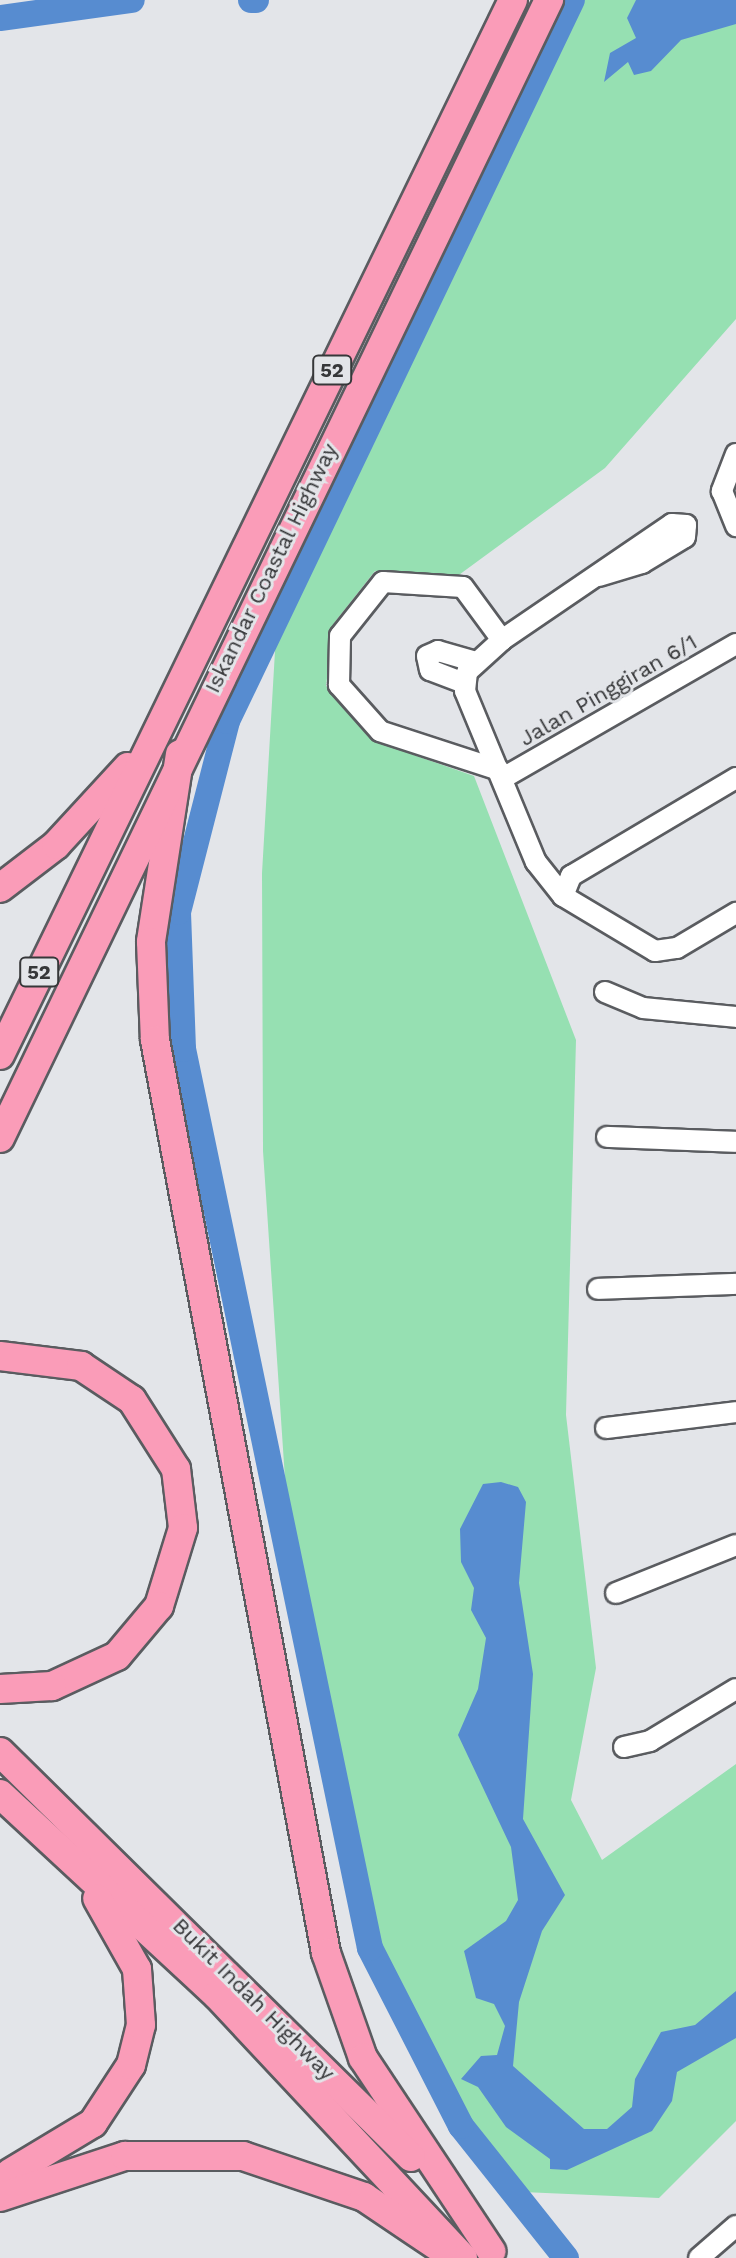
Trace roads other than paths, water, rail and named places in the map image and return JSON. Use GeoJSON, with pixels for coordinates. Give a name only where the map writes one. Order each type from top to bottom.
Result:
{"type":"FeatureCollection","features":[{"type":"Feature","properties":{"kind":"highway","name":"Iskandar Coastal Highway"},"geometry":{"type":"LineString","coordinates":[[0,1055],[513,0]]}},
{"type":"Feature","properties":{"kind":"highway","name":"Iskandar Coastal Highway"},"geometry":{"type":"LineString","coordinates":[[0,1138],[180,754],[549,0]]}},
{"type":"Feature","properties":{"kind":"highway"},"geometry":{"type":"LineString","coordinates":[[0,888],[56,845],[153,740]]}},
{"type":"Feature","properties":{"kind":"highway"},"geometry":{"type":"LineString","coordinates":[[180,754],[151,942],[155,1040],[326,1953],[363,2058],[494,2254]]}},
{"type":"Feature","properties":{"kind":"highway"},"geometry":{"type":"LineString","coordinates":[[0,1356],[81,1366],[132,1400],[176,1469],[183,1528],[159,1606],[117,1656],[52,1686],[0,1689]]}},
{"type":"Feature","properties":{"kind":"highway","name":"Bukit Indah Highway"},"geometry":{"type":"LineString","coordinates":[[0,1752],[304,2049],[494,2254]]}},
{"type":"Feature","properties":{"kind":"highway","name":"Bukit Indah Highway"},"geometry":{"type":"LineString","coordinates":[[0,1794],[313,2091],[463,2258]]}},
{"type":"Feature","properties":{"kind":"highway"},"geometry":{"type":"LineString","coordinates":[[0,2178],[93,2123],[123,2082],[141,2025],[129,1947],[51,1842]]}},
{"type":"Feature","properties":{"kind":"highway"},"geometry":{"type":"LineString","coordinates":[[0,2197],[125,2156],[243,2156],[364,2197],[452,2258]]}},
{"type":"Feature","properties":{"kind":"street"},"geometry":{"type":"LineString","coordinates":[[736,454],[722,491],[736,526]]}},
{"type":"Feature","properties":{"kind":"street"},"geometry":{"type":"LineString","coordinates":[[464,687],[476,662],[502,640],[599,576]]}},
{"type":"Feature","properties":{"kind":"street"},"geometry":{"type":"LineString","coordinates":[[501,774],[380,731],[339,685],[339,648],[340,636],[383,582],[463,587],[502,640]]}},
{"type":"Feature","properties":{"kind":"street","name":"Jalan Pinggiran 6/1"},"geometry":{"type":"LineString","coordinates":[[501,774],[736,644]]}},
{"type":"Feature","properties":{"kind":"street"},"geometry":{"type":"LineString","coordinates":[[476,662],[438,651],[427,656],[430,670],[464,687],[536,862],[563,896],[655,951],[677,948],[736,913]]}},
{"type":"Feature","properties":{"kind":"street"},"geometry":{"type":"LineString","coordinates":[[563,896],[571,876],[736,778]]}},
{"type":"Feature","properties":{"kind":"street"},"geometry":{"type":"LineString","coordinates":[[605,992],[643,1008],[736,1017]]}},
{"type":"Feature","properties":{"kind":"street"},"geometry":{"type":"LineString","coordinates":[[607,1137],[736,1142]]}},
{"type":"Feature","properties":{"kind":"street"},"geometry":{"type":"LineString","coordinates":[[598,1289],[736,1284]]}},
{"type":"Feature","properties":{"kind":"street"},"geometry":{"type":"LineString","coordinates":[[606,1428],[736,1412]]}},
{"type":"Feature","properties":{"kind":"street"},"geometry":{"type":"LineString","coordinates":[[616,1593],[736,1545]]}},
{"type":"Feature","properties":{"kind":"street"},"geometry":{"type":"LineString","coordinates":[[624,1747],[650,1741],[736,1689]]}},
{"type":"Feature","properties":{"kind":"street"},"geometry":{"type":"LineString","coordinates":[[699,2258],[736,2226]]}},
{"type":"Feature","properties":{"kind":"water"},"geometry":{"type":"Polygon","coordinates":[[[636,0],[736,0],[736,24],[681,40],[651,71],[634,75],[628,62],[604,82],[610,53],[636,38],[627,18],[636,0]]]}},
{"type":"Feature","properties":{"kind":"water"},"geometry":{"type":"Polygon","coordinates":[[[501,1482],[518,1487],[526,1502],[519,1583],[533,1674],[523,1819],[565,1895],[542,1931],[519,2002],[513,2066],[584,2129],[607,2129],[632,2107],[635,2079],[661,2032],[695,2025],[736,1991],[736,2038],[677,2072],[672,2101],[652,2131],[567,2170],[550,2169],[550,2159],[506,2127],[478,2087],[461,2079],[481,2056],[497,2055],[505,2026],[494,2004],[476,1998],[464,1951],[506,1921],[518,1900],[511,1847],[458,1735],[478,1689],[486,1638],[471,1610],[474,1588],[461,1562],[460,1529],[483,1484],[501,1482]]]}},
{"type":"Feature","properties":{"kind":"waterway"},"geometry":{"type":"LineString","coordinates":[[0,18],[132,0]]}},
{"type":"Feature","properties":{"kind":"waterway"},"geometry":{"type":"LineString","coordinates":[[251,0],[256,0]]}},
{"type":"Feature","properties":{"kind":"waterway"},"geometry":{"type":"LineString","coordinates":[[566,2258],[461,2126],[370,1948],[183,1049],[178,912],[227,721],[572,0]]}}]}
